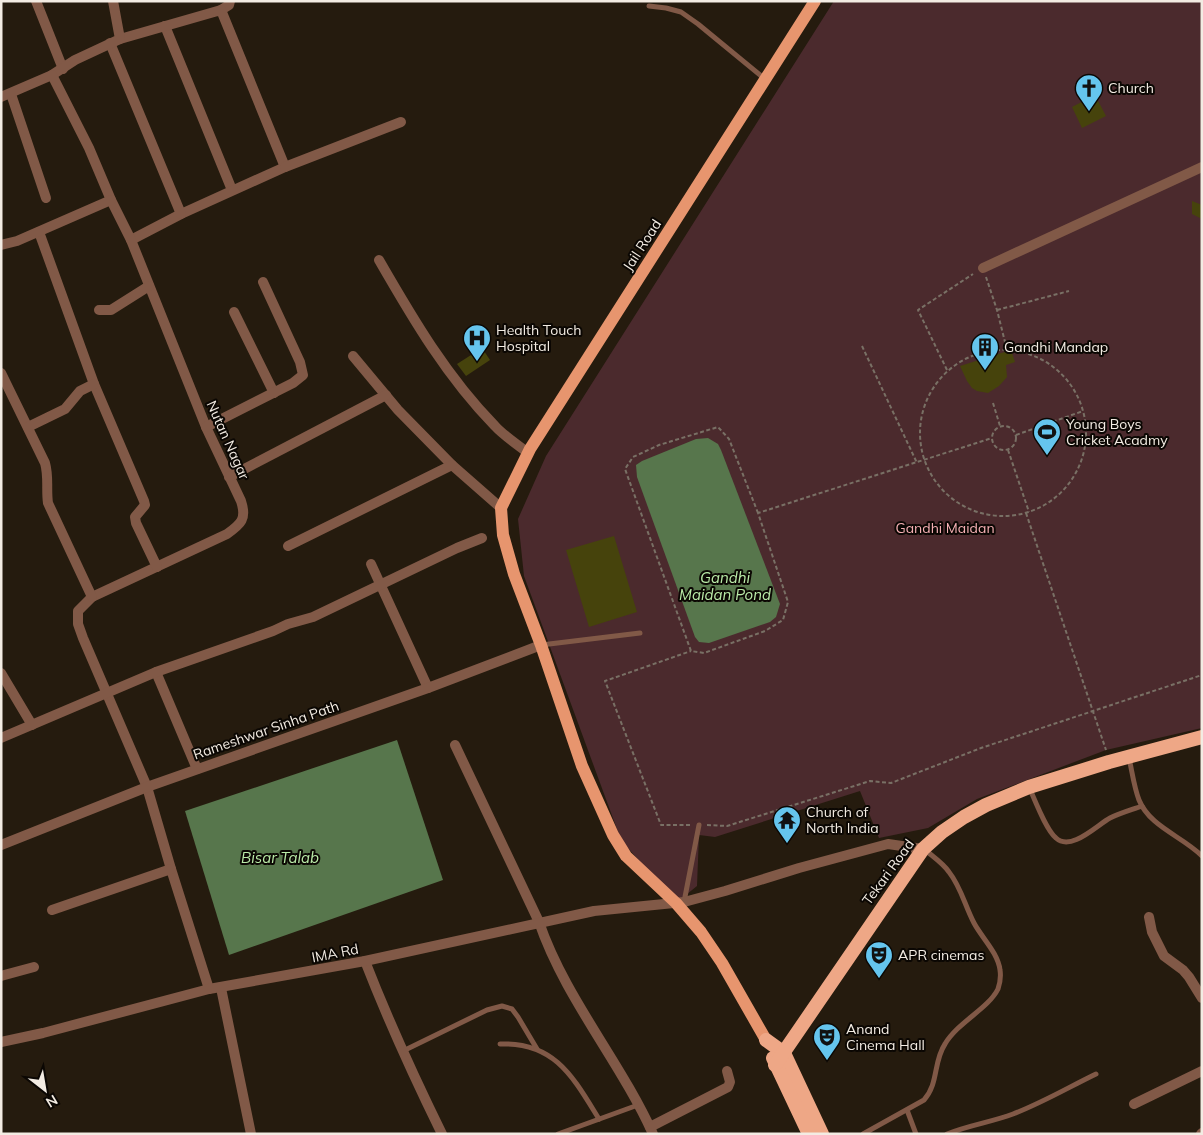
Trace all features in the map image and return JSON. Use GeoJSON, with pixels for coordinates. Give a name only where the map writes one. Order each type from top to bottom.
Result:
{"type":"FeatureCollection","features":[{"type":"Feature","properties":{"kind":"highway","name":"Tekari Road"},"geometry":{"type":"LineString","coordinates":[[776,1065],[923,849],[942,832],[986,805],[1029,787],[1109,762],[1202,737]]}},
{"type":"Feature","properties":{"kind":"highway"},"geometry":{"type":"LineString","coordinates":[[766,1040],[784,1053],[822,1134]]}},
{"type":"Feature","properties":{"kind":"highway"},"geometry":{"type":"LineString","coordinates":[[766,1040],[809,1134]]}},
{"type":"Feature","properties":{"kind":"main road","name":"Jail Road"},"geometry":{"type":"LineString","coordinates":[[501,508],[528,453],[815,1]]}},
{"type":"Feature","properties":{"kind":"main road"},"geometry":{"type":"LineString","coordinates":[[501,508],[503,535],[514,574],[541,645],[582,766],[613,835],[626,856],[680,903],[722,963],[766,1040]]}},
{"type":"Feature","properties":{"kind":"street"},"geometry":{"type":"LineString","coordinates":[[36,1],[63,69]]}},
{"type":"Feature","properties":{"kind":"street"},"geometry":{"type":"LineString","coordinates":[[113,1],[115,41],[181,214]]}},
{"type":"Feature","properties":{"kind":"street"},"geometry":{"type":"LineString","coordinates":[[46,198],[4,96],[52,75],[75,60],[115,41],[222,10],[229,5],[230,1]]}},
{"type":"Feature","properties":{"kind":"street"},"geometry":{"type":"LineString","coordinates":[[222,10],[285,167]]}},
{"type":"Feature","properties":{"kind":"street"},"geometry":{"type":"LineString","coordinates":[[165,26],[232,190]]}},
{"type":"Feature","properties":{"kind":"street","name":"Nutan Nagar"},"geometry":{"type":"LineString","coordinates":[[52,75],[89,148],[111,200],[131,240],[206,427],[244,511],[243,519],[237,527],[227,534],[92,597],[78,611],[78,624],[147,788],[209,989]]}},
{"type":"Feature","properties":{"kind":"street"},"geometry":{"type":"LineString","coordinates":[[131,240],[232,190],[285,167],[401,122]]}},
{"type":"Feature","properties":{"kind":"street"},"geometry":{"type":"LineString","coordinates":[[983,268],[1202,167]]}},
{"type":"Feature","properties":{"kind":"street"},"geometry":{"type":"LineString","coordinates":[[1,244],[17,241],[111,200]]}},
{"type":"Feature","properties":{"kind":"street"},"geometry":{"type":"LineString","coordinates":[[39,232],[67,314],[94,384],[144,501],[145,505],[135,517],[136,523],[156,567]]}},
{"type":"Feature","properties":{"kind":"street"},"geometry":{"type":"LineString","coordinates":[[379,260],[413,320],[442,363],[496,428],[528,453]]}},
{"type":"Feature","properties":{"kind":"street"},"geometry":{"type":"LineString","coordinates":[[206,427],[274,393],[303,375],[300,362],[263,282]]}},
{"type":"Feature","properties":{"kind":"street"},"geometry":{"type":"LineString","coordinates":[[99,310],[111,310],[149,286]]}},
{"type":"Feature","properties":{"kind":"street"},"geometry":{"type":"LineString","coordinates":[[234,312],[274,393]]}},
{"type":"Feature","properties":{"kind":"street"},"geometry":{"type":"LineString","coordinates":[[353,356],[398,410],[452,465],[501,508]]}},
{"type":"Feature","properties":{"kind":"street"},"geometry":{"type":"LineString","coordinates":[[1,373],[47,469],[48,503],[92,597]]}},
{"type":"Feature","properties":{"kind":"street"},"geometry":{"type":"LineString","coordinates":[[28,427],[65,410],[75,396],[94,384]]}},
{"type":"Feature","properties":{"kind":"street"},"geometry":{"type":"LineString","coordinates":[[229,477],[386,395]]}},
{"type":"Feature","properties":{"kind":"street"},"geometry":{"type":"LineString","coordinates":[[288,546],[452,465]]}},
{"type":"Feature","properties":{"kind":"street"},"geometry":{"type":"LineString","coordinates":[[1,738],[156,672],[288,624],[313,617],[457,548],[482,538]]}},
{"type":"Feature","properties":{"kind":"street"},"geometry":{"type":"LineString","coordinates":[[371,564],[428,688]]}},
{"type":"Feature","properties":{"kind":"street","name":"Rameshwar Sinha Path"},"geometry":{"type":"LineString","coordinates":[[1,845],[197,769],[428,688],[541,645]]}},
{"type":"Feature","properties":{"kind":"street"},"geometry":{"type":"LineString","coordinates":[[156,672],[197,769]]}},
{"type":"Feature","properties":{"kind":"street"},"geometry":{"type":"LineString","coordinates":[[1,673],[32,725]]}},
{"type":"Feature","properties":{"kind":"street"},"geometry":{"type":"LineString","coordinates":[[455,745],[539,922],[546,944],[561,974],[621,1072],[652,1131],[728,1087],[730,1082],[727,1071]]}},
{"type":"Feature","properties":{"kind":"street","name":"IMA Rd"},"geometry":{"type":"LineString","coordinates":[[1,1042],[43,1033],[209,989],[365,961],[594,911],[680,903],[888,844],[923,849]]}},
{"type":"Feature","properties":{"kind":"street"},"geometry":{"type":"LineString","coordinates":[[52,910],[171,869]]}},
{"type":"Feature","properties":{"kind":"street"},"geometry":{"type":"LineString","coordinates":[[1149,917],[1152,932],[1164,956],[1183,970],[1202,998]]}},
{"type":"Feature","properties":{"kind":"street"},"geometry":{"type":"LineString","coordinates":[[365,961],[402,1051],[442,1134]]}},
{"type":"Feature","properties":{"kind":"street"},"geometry":{"type":"LineString","coordinates":[[1,976],[34,967]]}},
{"type":"Feature","properties":{"kind":"street"},"geometry":{"type":"LineString","coordinates":[[221,988],[251,1134]]}},
{"type":"Feature","properties":{"kind":"street"},"geometry":{"type":"LineString","coordinates":[[1134,1104],[1202,1071]]}},
{"type":"Feature","properties":{"kind":"lane"},"geometry":{"type":"LineString","coordinates":[[649,6],[681,12],[765,80]]}},
{"type":"Feature","properties":{"kind":"lane"},"geometry":{"type":"LineString","coordinates":[[541,645],[640,633]]}},
{"type":"Feature","properties":{"kind":"lane"},"geometry":{"type":"LineString","coordinates":[[1129,757],[1138,798],[1142,806],[1153,820],[1182,839],[1202,856]]}},
{"type":"Feature","properties":{"kind":"lane"},"geometry":{"type":"LineString","coordinates":[[1029,787],[1052,833],[1057,840],[1065,842],[1074,841],[1120,813],[1142,806]]}},
{"type":"Feature","properties":{"kind":"lane"},"geometry":{"type":"LineString","coordinates":[[680,903],[699,825]]}},
{"type":"Feature","properties":{"kind":"lane"},"geometry":{"type":"LineString","coordinates":[[864,1134],[924,1100],[931,1092],[939,1056],[945,1043],[965,1021],[992,998],[1000,980],[1000,969],[996,958],[974,923],[957,883],[948,870],[923,849]]}},
{"type":"Feature","properties":{"kind":"lane"},"geometry":{"type":"LineString","coordinates":[[402,1051],[487,1010],[502,1006],[512,1009],[537,1049]]}},
{"type":"Feature","properties":{"kind":"lane"},"geometry":{"type":"LineString","coordinates":[[500,1044],[518,1044],[537,1049],[554,1059],[569,1073],[599,1119]]}},
{"type":"Feature","properties":{"kind":"lane"},"geometry":{"type":"LineString","coordinates":[[950,1133],[1014,1114],[1096,1074]]}},
{"type":"Feature","properties":{"kind":"lane"},"geometry":{"type":"LineString","coordinates":[[558,1134],[638,1105]]}},
{"type":"Feature","properties":{"kind":"lane"},"geometry":{"type":"LineString","coordinates":[[907,1110],[916,1134]]}},
{"type":"Feature","properties":{"kind":"path"},"geometry":{"type":"LineString","coordinates":[[948,371],[918,310],[983,268],[997,310],[1007,350]]}},
{"type":"Feature","properties":{"kind":"path"},"geometry":{"type":"LineString","coordinates":[[997,310],[1069,291]]}},
{"type":"Feature","properties":{"kind":"path"},"geometry":{"type":"LineString","coordinates":[[862,346],[916,463]]}},
{"type":"Feature","properties":{"kind":"path"},"geometry":{"type":"LineString","coordinates":[[1007,350],[1024,352],[1040,358],[1068,380],[1077,394],[1084,411],[1086,436],[1082,460],[1078,468],[1070,483],[1052,500],[1028,513],[1005,516],[984,514],[964,507],[947,495],[933,479],[924,460],[920,436],[922,412],[928,396],[936,383],[948,371],[965,359],[986,352],[1007,350]]}},
{"type":"Feature","properties":{"kind":"path"},"geometry":{"type":"LineString","coordinates":[[993,403],[1000,426]]}},
{"type":"Feature","properties":{"kind":"path"},"geometry":{"type":"LineString","coordinates":[[1016,435],[1084,411]]}},
{"type":"Feature","properties":{"kind":"path"},"geometry":{"type":"LineString","coordinates":[[1000,426],[1012,428],[1016,435],[1014,445],[1008,449],[1000,450],[992,438],[994,431],[1000,426]]}},
{"type":"Feature","properties":{"kind":"path"},"geometry":{"type":"LineString","coordinates":[[691,651],[625,470],[633,457],[659,445],[718,427],[729,439],[758,513],[788,602],[783,620],[765,631],[704,653],[691,651],[604,681],[661,825],[727,826],[870,781],[890,783],[981,748],[1202,675]]}},
{"type":"Feature","properties":{"kind":"path"},"geometry":{"type":"LineString","coordinates":[[758,513],[992,438]]}},
{"type":"Feature","properties":{"kind":"path"},"geometry":{"type":"LineString","coordinates":[[1008,449],[1109,762]]}},
{"type":"Feature","properties":{"kind":"green space","name":"Gandhi Maidan"},"geometry":{"type":"Polygon","coordinates":[[[834,1],[1202,1],[1202,728],[1106,750],[977,799],[928,828],[879,838],[860,791],[715,837],[699,835],[697,886],[676,903],[621,840],[524,576],[518,519],[546,456],[834,1]]]}},
{"type":"Feature","properties":{"kind":"water","name":"Gandhi Maidan Pond"},"geometry":{"type":"Polygon","coordinates":[[[708,438],[718,444],[721,450],[780,604],[776,617],[770,622],[709,643],[699,642],[695,637],[637,477],[636,465],[696,439],[708,438]]]}},
{"type":"Feature","properties":{"kind":"water","name":"Bisar Talab"},"geometry":{"type":"Polygon","coordinates":[[[397,740],[443,880],[229,955],[185,811],[397,740]]]}},
{"type":"Feature","properties":{"kind":"building","name":"Church"},"geometry":{"type":"Polygon","coordinates":[[[1095,95],[1106,116],[1082,128],[1072,107],[1095,95]]]}},
{"type":"Feature","properties":{"kind":"building"},"geometry":{"type":"Polygon","coordinates":[[[1192,201],[1202,205],[1202,219],[1192,214],[1192,201]]]}},
{"type":"Feature","properties":{"kind":"building"},"geometry":{"type":"Polygon","coordinates":[[[482,348],[490,360],[466,376],[457,364],[482,348]]]}},
{"type":"Feature","properties":{"kind":"building","name":"Gandhi Mandap"},"geometry":{"type":"Polygon","coordinates":[[[1011,350],[1015,362],[1006,365],[1007,377],[999,386],[988,393],[972,388],[960,366],[1011,350]]]}},
{"type":"Feature","properties":{"kind":"building"},"geometry":{"type":"Polygon","coordinates":[[[614,536],[637,612],[589,627],[566,550],[614,536]]]}},
{"type":"Feature","properties":{"kind":"place","name":"Church"},"geometry":{"type":"Point","coordinates":[1089,112]}},
{"type":"Feature","properties":{"kind":"place","name":"Health Touch Hospital"},"geometry":{"type":"Point","coordinates":[477,362]}},
{"type":"Feature","properties":{"kind":"place","name":"Gandhi Mandap"},"geometry":{"type":"Point","coordinates":[985,371]}},
{"type":"Feature","properties":{"kind":"place","name":"Young Boys Cricket Acadmy"},"geometry":{"type":"Point","coordinates":[1047,456]}},
{"type":"Feature","properties":{"kind":"place","name":"Church of North India"},"geometry":{"type":"Point","coordinates":[787,844]}},
{"type":"Feature","properties":{"kind":"place","name":"APR cinemas"},"geometry":{"type":"Point","coordinates":[879,979]}},
{"type":"Feature","properties":{"kind":"place","name":"Anand Cinema Hall"},"geometry":{"type":"Point","coordinates":[827,1061]}}]}
